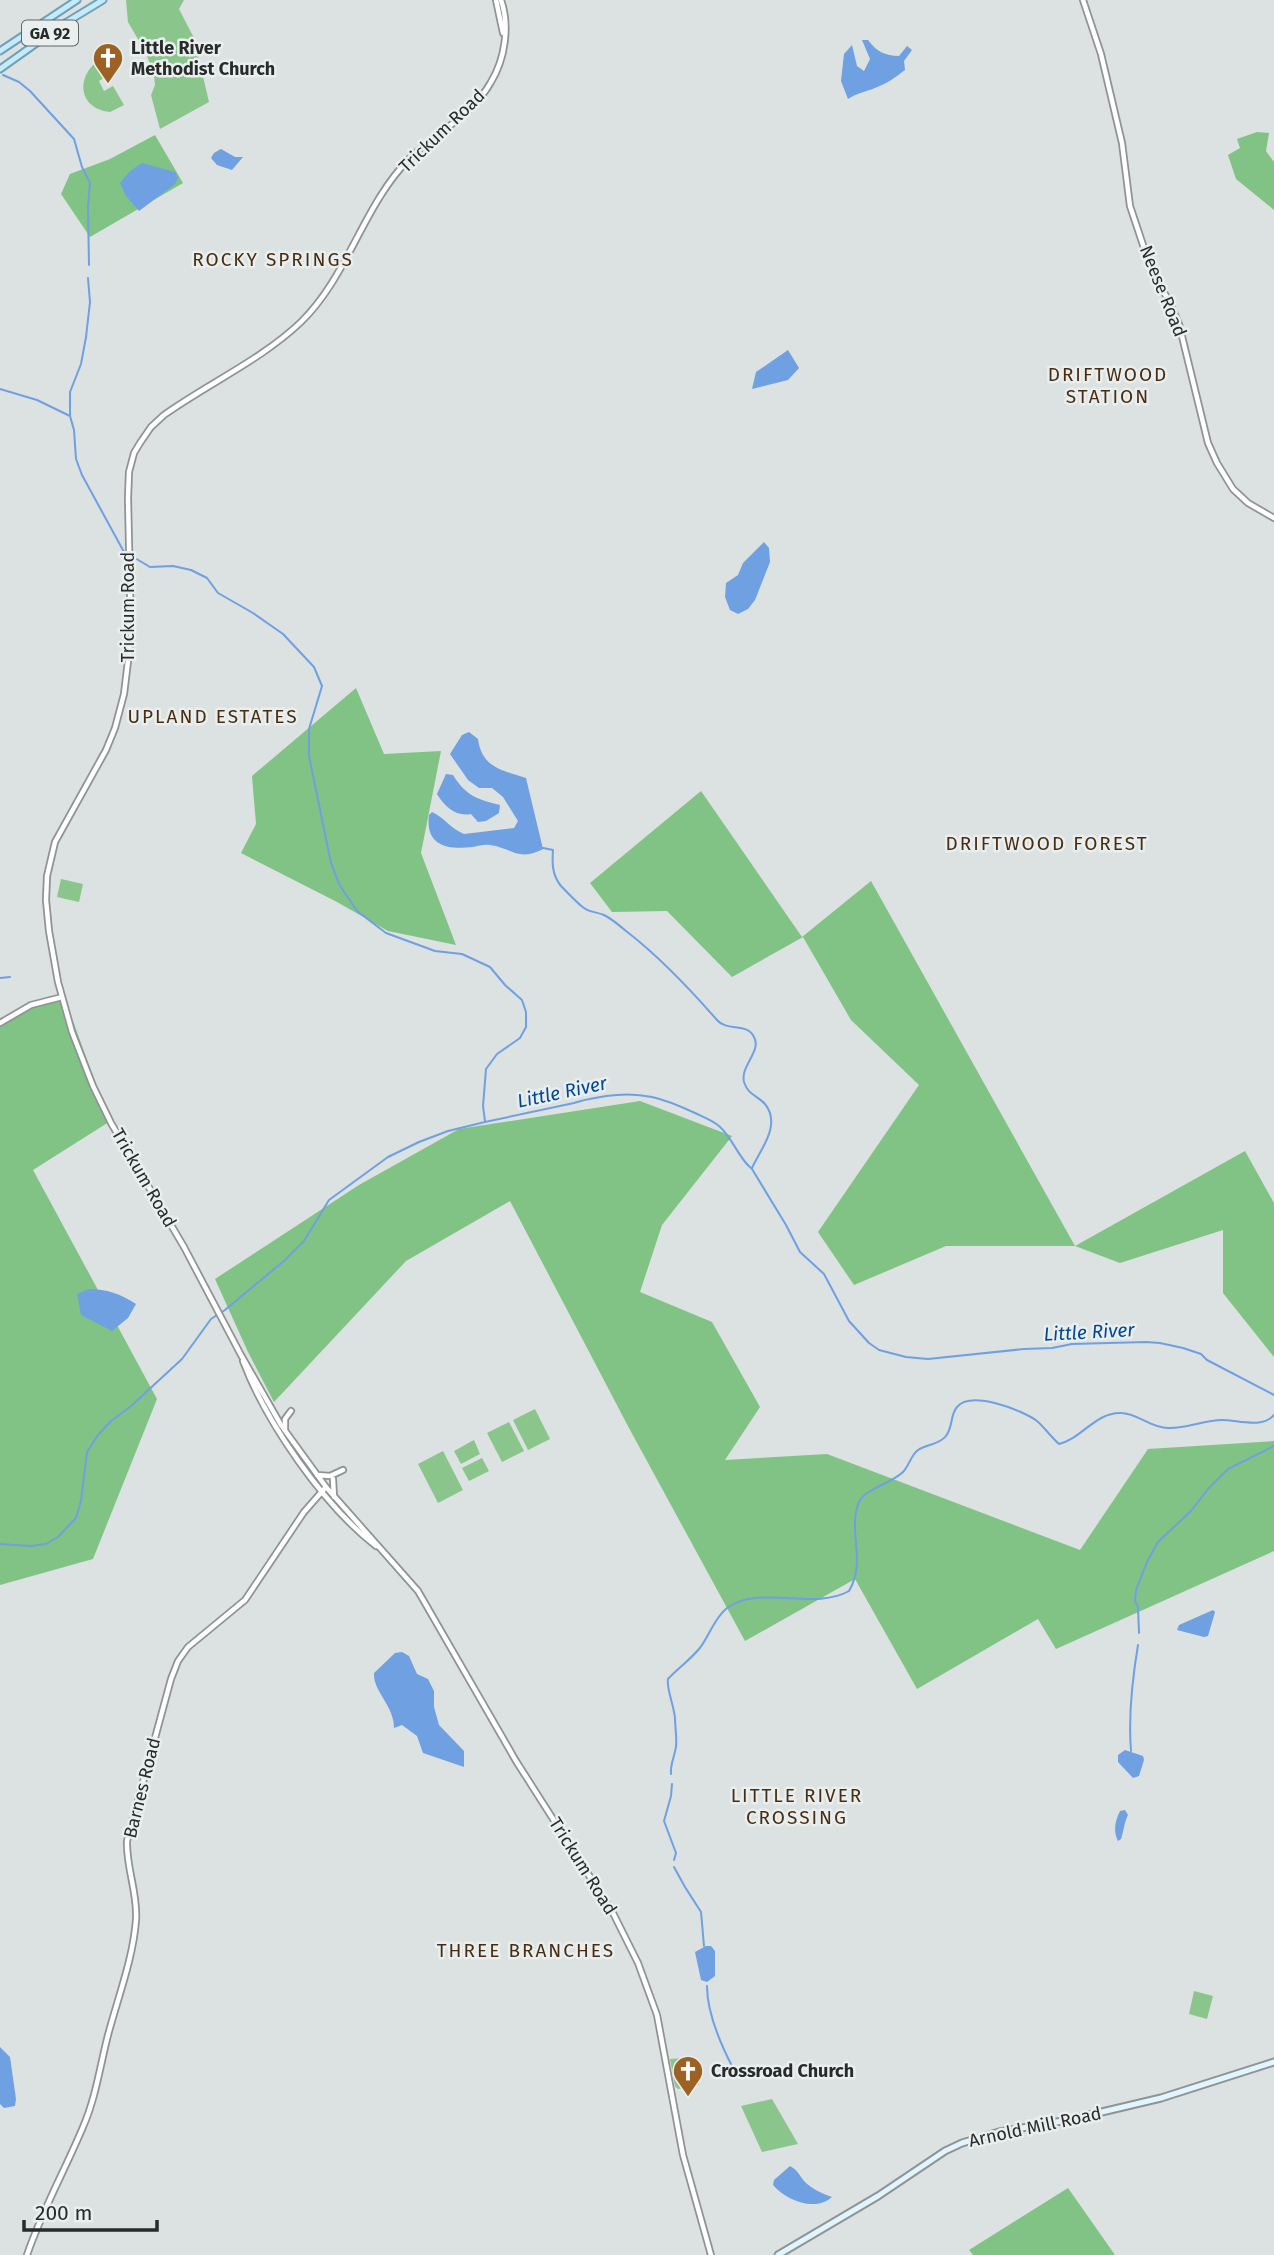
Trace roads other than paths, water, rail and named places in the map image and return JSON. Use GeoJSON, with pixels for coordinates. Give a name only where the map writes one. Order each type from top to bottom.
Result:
{"type":"FeatureCollection","features":[{"type":"Feature","properties":{"kind":"main road","name":"GA 92"},"geometry":{"type":"LineString","coordinates":[[0,51],[77,0]]}},
{"type":"Feature","properties":{"kind":"main road","name":"GA 92"},"geometry":{"type":"LineString","coordinates":[[0,69],[103,0]]}},
{"type":"Feature","properties":{"kind":"main road","name":"Arnold Mill Road"},"geometry":{"type":"LineString","coordinates":[[778,2255],[962,2143],[999,2132],[1072,2119],[1161,2098],[1274,2062]]}},
{"type":"Feature","properties":{"kind":"street","name":"Trickum Road"},"geometry":{"type":"LineString","coordinates":[[385,1553],[355,1528],[324,1489],[285,1431],[184,1247],[111,1123],[72,1032],[62,997],[48,922],[47,876],[55,842],[106,750],[124,694],[131,636],[128,482],[135,453],[151,427],[164,415],[276,342],[314,308],[396,175],[410,158],[482,96],[498,68],[504,36],[498,0]]}},
{"type":"Feature","properties":{"kind":"street","name":"Neese Road"},"geometry":{"type":"LineString","coordinates":[[1083,0],[1101,54],[1122,143],[1130,206],[1152,272],[1170,302],[1179,324],[1208,443],[1233,489],[1248,503],[1274,518]]}},
{"type":"Feature","properties":{"kind":"street"},"geometry":{"type":"LineString","coordinates":[[0,1023],[32,1005],[62,997]]}},
{"type":"Feature","properties":{"kind":"street","name":"Trickum Road"},"geometry":{"type":"LineString","coordinates":[[241,1355],[252,1382],[277,1427],[316,1483],[334,1497],[418,1591],[516,1761],[599,1889],[638,1963],[657,2015],[683,2155],[711,2255]]}},
{"type":"Feature","properties":{"kind":"street"},"geometry":{"type":"LineString","coordinates":[[285,1431],[285,1419],[291,1411]]}},
{"type":"Feature","properties":{"kind":"street"},"geometry":{"type":"LineString","coordinates":[[315,1474],[330,1476],[343,1470]]}},
{"type":"Feature","properties":{"kind":"street"},"geometry":{"type":"LineString","coordinates":[[333,1479],[334,1497]]}},
{"type":"Feature","properties":{"kind":"street"},"geometry":{"type":"LineString","coordinates":[[316,1483],[316,1497]]}},
{"type":"Feature","properties":{"kind":"street","name":"Barnes Road"},"geometry":{"type":"LineString","coordinates":[[27,2255],[40,2218],[92,2105],[110,2026],[122,1990],[136,1919],[136,1899],[127,1841],[171,1679],[178,1661],[188,1647],[245,1600],[299,1519],[324,1489]]}},
{"type":"Feature","properties":{"kind":"water"},"geometry":{"type":"Polygon","coordinates":[[[862,40],[868,40],[878,50],[889,55],[899,56],[907,46],[912,50],[904,61],[905,70],[883,84],[848,99],[841,81],[844,54],[852,45],[857,66],[864,71],[870,59],[862,40]]]}},
{"type":"Feature","properties":{"kind":"water"},"geometry":{"type":"Polygon","coordinates":[[[221,149],[235,157],[243,157],[232,170],[217,165],[211,158],[221,149]]]}},
{"type":"Feature","properties":{"kind":"water"},"geometry":{"type":"Polygon","coordinates":[[[142,163],[175,172],[178,178],[175,184],[139,211],[126,196],[120,183],[130,171],[142,163]]]}},
{"type":"Feature","properties":{"kind":"water"},"geometry":{"type":"Polygon","coordinates":[[[788,350],[799,368],[788,380],[752,389],[756,372],[788,350]]]}},
{"type":"Feature","properties":{"kind":"water"},"geometry":{"type":"Polygon","coordinates":[[[764,542],[769,548],[770,562],[755,600],[748,609],[738,614],[730,610],[725,597],[726,583],[738,575],[743,563],[764,542]]]}},
{"type":"Feature","properties":{"kind":"water"},"geometry":{"type":"Polygon","coordinates":[[[469,732],[478,739],[480,749],[489,762],[501,770],[526,778],[543,849],[521,854],[488,845],[455,848],[440,844],[431,834],[429,815],[432,812],[464,834],[514,828],[518,821],[503,797],[492,788],[479,788],[468,780],[450,754],[462,735],[469,732]]]}},
{"type":"Feature","properties":{"kind":"water"},"geometry":{"type":"Polygon","coordinates":[[[446,774],[453,775],[473,796],[500,805],[499,813],[486,821],[478,822],[471,814],[460,814],[451,810],[437,794],[446,774]]]}},
{"type":"Feature","properties":{"kind":"water"},"geometry":{"type":"Polygon","coordinates":[[[89,1289],[113,1293],[136,1304],[128,1318],[112,1331],[81,1315],[77,1294],[89,1289]]]}},
{"type":"Feature","properties":{"kind":"water"},"geometry":{"type":"Polygon","coordinates":[[[1213,1610],[1215,1612],[1208,1636],[1177,1630],[1179,1625],[1213,1610]]]}},
{"type":"Feature","properties":{"kind":"water"},"geometry":{"type":"Polygon","coordinates":[[[402,1652],[409,1656],[417,1674],[428,1679],[434,1691],[434,1707],[439,1725],[464,1751],[464,1767],[423,1753],[417,1736],[402,1725],[394,1728],[391,1712],[377,1686],[374,1673],[395,1653],[402,1652]]]}},
{"type":"Feature","properties":{"kind":"water"},"geometry":{"type":"Polygon","coordinates":[[[1125,1750],[1143,1756],[1139,1776],[1133,1778],[1118,1762],[1118,1755],[1125,1750]]]}},
{"type":"Feature","properties":{"kind":"water"},"geometry":{"type":"Polygon","coordinates":[[[1125,1810],[1128,1815],[1118,1841],[1115,1834],[1116,1822],[1120,1811],[1125,1810]]]}},
{"type":"Feature","properties":{"kind":"water"},"geometry":{"type":"Polygon","coordinates":[[[711,1946],[715,1951],[715,1976],[707,1982],[701,1980],[695,1952],[711,1946]]]}},
{"type":"Feature","properties":{"kind":"water"},"geometry":{"type":"Polygon","coordinates":[[[0,2047],[10,2057],[16,2099],[15,2106],[4,2108],[0,2104],[0,2047]]]}},
{"type":"Feature","properties":{"kind":"water"},"geometry":{"type":"Polygon","coordinates":[[[790,2166],[809,2185],[832,2197],[818,2204],[801,2203],[779,2191],[773,2185],[774,2180],[790,2166]]]}},
{"type":"Feature","properties":{"kind":"waterway"},"geometry":{"type":"LineString","coordinates":[[3,75],[19,82],[30,91],[74,139],[90,183],[89,265]]}},
{"type":"Feature","properties":{"kind":"waterway"},"geometry":{"type":"LineString","coordinates":[[88,278],[90,302],[86,337],[81,364],[70,392],[70,416],[76,459],[82,475],[124,552]]}},
{"type":"Feature","properties":{"kind":"waterway"},"geometry":{"type":"LineString","coordinates":[[0,389],[37,400],[70,416]]}},
{"type":"Feature","properties":{"kind":"waterway"},"geometry":{"type":"LineString","coordinates":[[135,558],[150,567],[173,566],[191,570],[207,578],[218,593],[283,634],[314,667],[322,686],[309,729],[309,756],[331,863],[339,884],[357,911],[386,933],[435,951],[462,954],[490,967],[522,1000],[526,1012],[526,1027],[520,1038],[497,1054],[486,1069],[483,1106],[485,1121]]}},
{"type":"Feature","properties":{"kind":"waterway"},"geometry":{"type":"LineString","coordinates":[[543,848],[553,850],[556,878],[579,904],[610,918],[639,941],[674,973],[721,1024],[751,1032],[756,1042],[745,1070],[744,1082],[750,1092],[765,1104],[771,1120],[768,1137],[752,1168]]}},
{"type":"Feature","properties":{"kind":"waterway"},"geometry":{"type":"LineString","coordinates":[[0,978],[10,977]]}},
{"type":"Feature","properties":{"kind":"waterway","name":"Little River"},"geometry":{"type":"LineString","coordinates":[[0,1544],[31,1546],[46,1544],[58,1537],[76,1518],[81,1501],[87,1452],[98,1435],[182,1359],[211,1319],[285,1260],[304,1241],[329,1200],[388,1157],[448,1131],[606,1096],[631,1094],[662,1100],[719,1126],[752,1169],[800,1252],[824,1274],[849,1321],[879,1350],[928,1359],[1072,1344],[1160,1343],[1201,1354],[1207,1360],[1274,1395]]}},
{"type":"Feature","properties":{"kind":"waterway"},"geometry":{"type":"LineString","coordinates":[[671,1774],[676,1739],[668,1679],[699,1649],[722,1612],[740,1601],[770,1597],[820,1599],[849,1591],[856,1568],[855,1524],[862,1497],[903,1472],[918,1450],[943,1439],[955,1410],[964,1402],[985,1401],[1020,1412],[1037,1421],[1059,1444],[1112,1414],[1133,1415],[1156,1426],[1168,1428],[1215,1420],[1256,1423],[1274,1415]]}},
{"type":"Feature","properties":{"kind":"waterway"},"geometry":{"type":"LineString","coordinates":[[1139,1633],[1136,1590],[1158,1542],[1191,1511],[1228,1469],[1274,1446]]}},
{"type":"Feature","properties":{"kind":"waterway"},"geometry":{"type":"LineString","coordinates":[[1131,1751],[1131,1698],[1138,1645]]}},
{"type":"Feature","properties":{"kind":"waterway"},"geometry":{"type":"LineString","coordinates":[[672,1784],[664,1821],[676,1853],[674,1860]]}},
{"type":"Feature","properties":{"kind":"waterway"},"geometry":{"type":"LineString","coordinates":[[674,1867],[701,1912],[704,1946]]}},
{"type":"Feature","properties":{"kind":"waterway"},"geometry":{"type":"LineString","coordinates":[[707,1986],[715,2028],[733,2068]]}},
{"type":"Feature","properties":{"kind":"place","name":"Little River Methodist Church"},"geometry":{"type":"Point","coordinates":[108,85]}},
{"type":"Feature","properties":{"kind":"place","name":"Crossroad Church"},"geometry":{"type":"Point","coordinates":[688,2098]}},
{"type":"Feature","properties":{"kind":"district","name":"ROCKY SPRINGS"},"geometry":{"type":"Point","coordinates":[273,259]}},
{"type":"Feature","properties":{"kind":"district","name":"DRIFTWOOD STATION"},"geometry":{"type":"Point","coordinates":[1108,385]}},
{"type":"Feature","properties":{"kind":"district","name":"UPLAND ESTATES"},"geometry":{"type":"Point","coordinates":[213,716]}},
{"type":"Feature","properties":{"kind":"district","name":"DRIFTWOOD FOREST"},"geometry":{"type":"Point","coordinates":[1047,843]}},
{"type":"Feature","properties":{"kind":"district","name":"LITTLE RIVER CROSSING"},"geometry":{"type":"Point","coordinates":[797,1806]}},
{"type":"Feature","properties":{"kind":"district","name":"THREE BRANCHES"},"geometry":{"type":"Point","coordinates":[526,1950]}}]}
